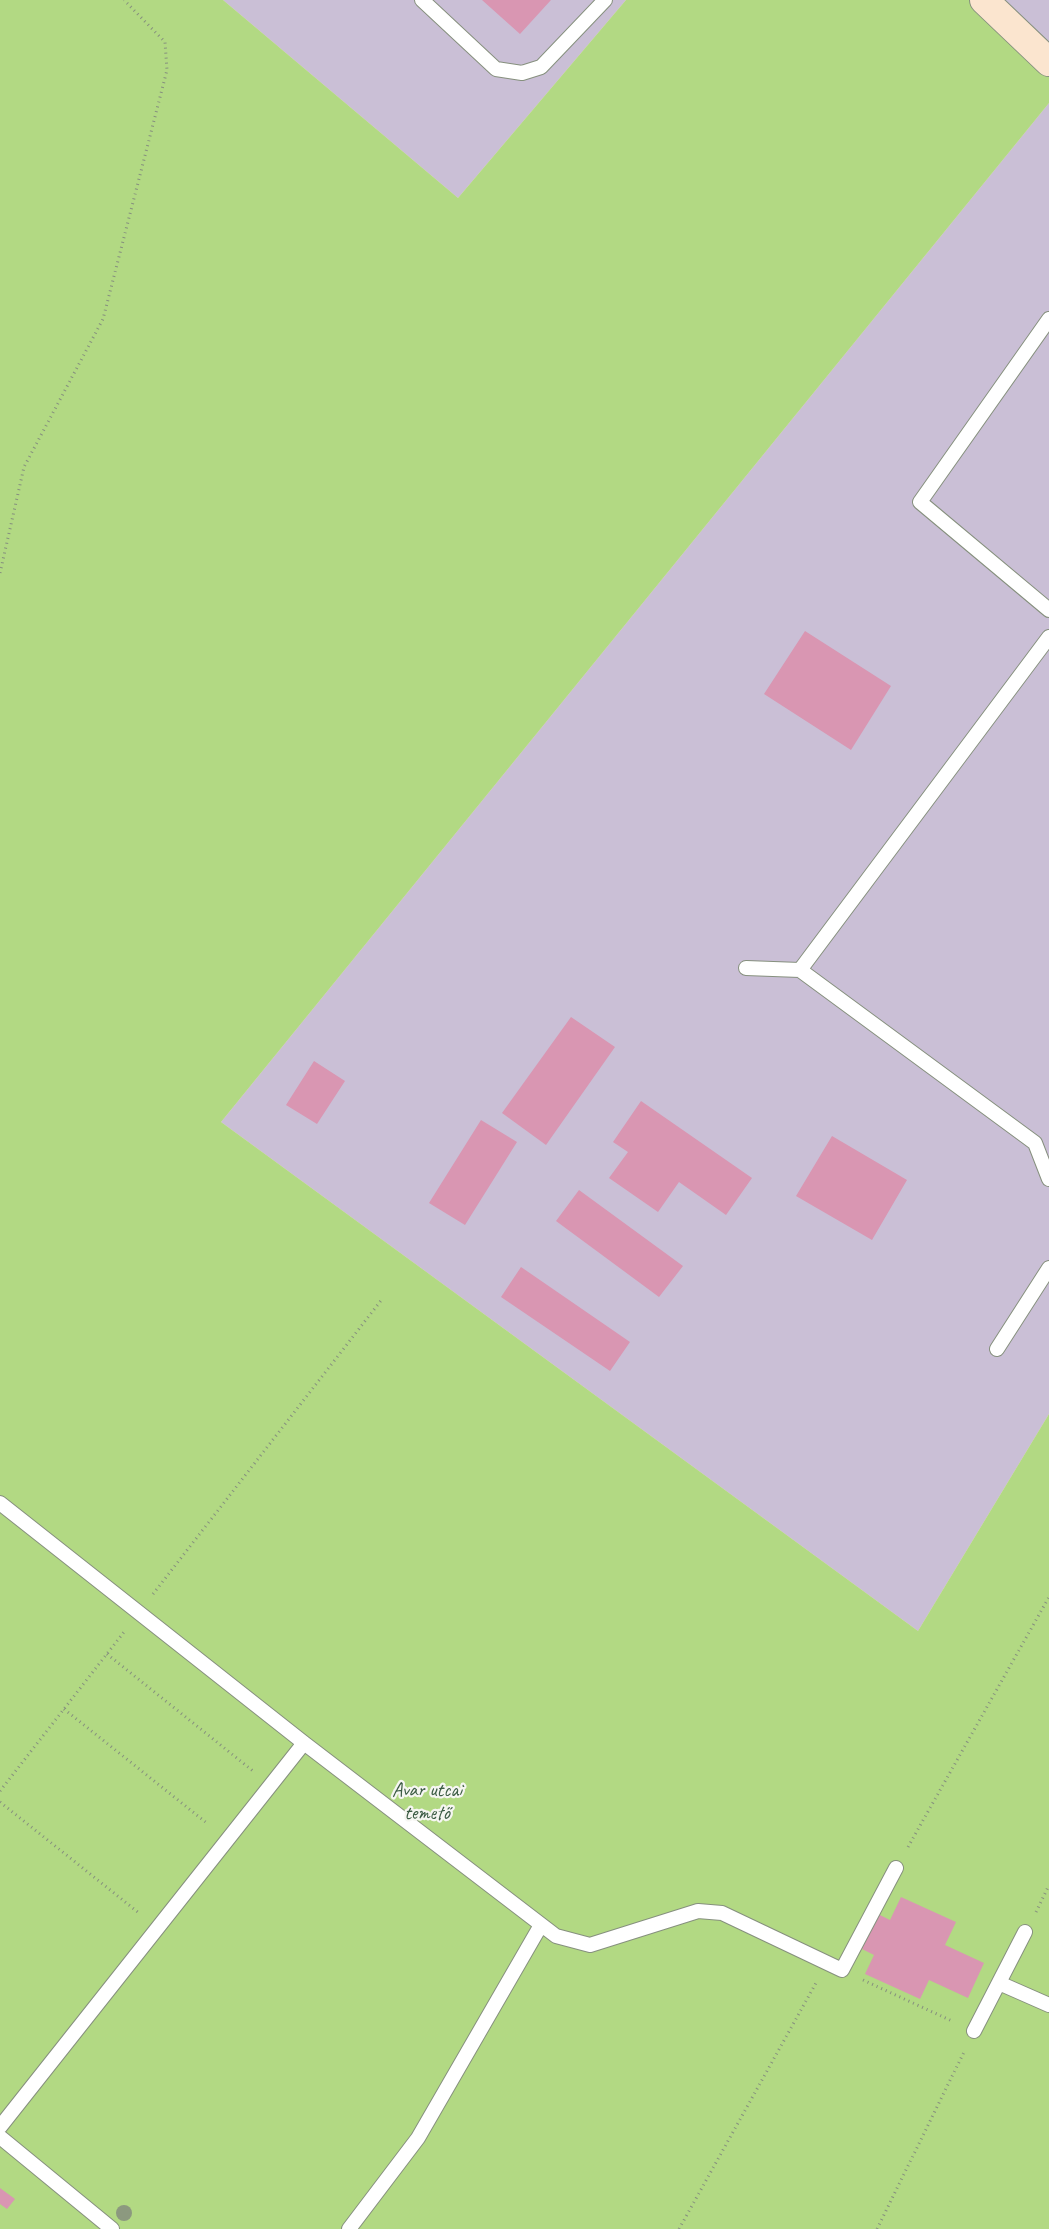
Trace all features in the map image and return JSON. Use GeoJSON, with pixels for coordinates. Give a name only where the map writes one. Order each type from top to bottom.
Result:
{"type":"FeatureCollection","features":[{"type":"Feature","properties":{"kind":"main road"},"geometry":{"type":"LineString","coordinates":[[984,0],[1046,53]]}},
{"type":"Feature","properties":{"kind":"lane"},"geometry":{"type":"LineString","coordinates":[[422,0],[496,69],[522,73],[541,67],[605,0]]}},
{"type":"Feature","properties":{"kind":"lane"},"geometry":{"type":"LineString","coordinates":[[1049,319],[920,502],[1049,610]]}},
{"type":"Feature","properties":{"kind":"lane"},"geometry":{"type":"LineString","coordinates":[[800,970],[1049,637]]}},
{"type":"Feature","properties":{"kind":"lane"},"geometry":{"type":"LineString","coordinates":[[746,968],[800,970],[1035,1143],[1049,1179]]}},
{"type":"Feature","properties":{"kind":"lane"},"geometry":{"type":"LineString","coordinates":[[997,1349],[1049,1268]]}},
{"type":"Feature","properties":{"kind":"lane"},"geometry":{"type":"LineString","coordinates":[[0,1503],[304,1742],[556,1936],[590,1945],[698,1911],[722,1913],[842,1970],[896,1868]]}},
{"type":"Feature","properties":{"kind":"lane"},"geometry":{"type":"LineString","coordinates":[[0,2127],[304,1742]]}},
{"type":"Feature","properties":{"kind":"lane"},"geometry":{"type":"LineString","coordinates":[[350,2229],[418,2138],[541,1925]]}},
{"type":"Feature","properties":{"kind":"lane"},"geometry":{"type":"LineString","coordinates":[[974,2031],[1025,1932]]}},
{"type":"Feature","properties":{"kind":"lane"},"geometry":{"type":"LineString","coordinates":[[999,1983],[1049,2005]]}},
{"type":"Feature","properties":{"kind":"lane"},"geometry":{"type":"LineString","coordinates":[[0,2137],[112,2229]]}},
{"type":"Feature","properties":{"kind":"path"},"geometry":{"type":"LineString","coordinates":[[0,573],[24,467],[103,319],[167,70],[165,42],[124,0]]}},
{"type":"Feature","properties":{"kind":"path"},"geometry":{"type":"LineString","coordinates":[[0,1791],[383,1298]]}},
{"type":"Feature","properties":{"kind":"path"},"geometry":{"type":"LineString","coordinates":[[896,1868],[1049,1597]]}},
{"type":"Feature","properties":{"kind":"path"},"geometry":{"type":"LineString","coordinates":[[107,1654],[271,1785]]}},
{"type":"Feature","properties":{"kind":"path"},"geometry":{"type":"LineString","coordinates":[[64,1709],[228,1840]]}},
{"type":"Feature","properties":{"kind":"path"},"geometry":{"type":"LineString","coordinates":[[0,1802],[158,1928]]}},
{"type":"Feature","properties":{"kind":"path"},"geometry":{"type":"LineString","coordinates":[[678,2229],[827,1963]]}},
{"type":"Feature","properties":{"kind":"path"},"geometry":{"type":"LineString","coordinates":[[842,1970],[974,2031],[878,2229]]}},
{"type":"Feature","properties":{"kind":"shaded area"},"geometry":{"type":"Polygon","coordinates":[[[223,0],[626,0],[458,198],[223,0]]]}},
{"type":"Feature","properties":{"kind":"shaded area"},"geometry":{"type":"Polygon","coordinates":[[[977,0],[1049,0],[1049,73],[977,0]]]}},
{"type":"Feature","properties":{"kind":"shaded area"},"geometry":{"type":"Polygon","coordinates":[[[1049,103],[1049,1414],[918,1631],[221,1122],[1049,103]]]}},
{"type":"Feature","properties":{"kind":"green space","name":"Avar utcai temető"},"geometry":{"type":"Polygon","coordinates":[[[0,0],[223,0],[458,198],[626,0],[977,0],[1049,73],[1049,103],[221,1122],[918,1631],[1049,1414],[1049,2229],[0,2229],[0,0]]]}},
{"type":"Feature","properties":{"kind":"building"},"geometry":{"type":"Polygon","coordinates":[[[482,0],[551,0],[520,34],[482,0]]]}},
{"type":"Feature","properties":{"kind":"building"},"geometry":{"type":"Polygon","coordinates":[[[805,631],[891,686],[851,750],[764,694],[805,631]]]}},
{"type":"Feature","properties":{"kind":"building"},"geometry":{"type":"Polygon","coordinates":[[[571,1017],[615,1047],[546,1145],[502,1113],[571,1017]]]}},
{"type":"Feature","properties":{"kind":"building"},"geometry":{"type":"Polygon","coordinates":[[[314,1061],[345,1081],[317,1124],[286,1105],[314,1061]]]}},
{"type":"Feature","properties":{"kind":"building"},"geometry":{"type":"Polygon","coordinates":[[[641,1101],[752,1178],[726,1215],[679,1182],[658,1212],[609,1178],[628,1152],[613,1142],[641,1101]]]}},
{"type":"Feature","properties":{"kind":"building"},"geometry":{"type":"Polygon","coordinates":[[[481,1120],[517,1142],[465,1225],[429,1203],[481,1120]]]}},
{"type":"Feature","properties":{"kind":"building"},"geometry":{"type":"Polygon","coordinates":[[[832,1136],[907,1180],[872,1240],[796,1196],[832,1136]]]}},
{"type":"Feature","properties":{"kind":"building"},"geometry":{"type":"Polygon","coordinates":[[[579,1190],[683,1266],[659,1297],[556,1221],[579,1190]]]}},
{"type":"Feature","properties":{"kind":"building"},"geometry":{"type":"Polygon","coordinates":[[[521,1267],[630,1342],[610,1371],[501,1297],[521,1267]]]}},
{"type":"Feature","properties":{"kind":"building"},"geometry":{"type":"Polygon","coordinates":[[[901,1897],[956,1922],[945,1945],[984,1963],[968,1998],[929,1980],[920,1999],[865,1974],[874,1955],[862,1949],[878,1914],[890,1920],[901,1897]]]}},
{"type":"Feature","properties":{"kind":"building"},"geometry":{"type":"Polygon","coordinates":[[[0,2188],[15,2199],[7,2209],[0,2204],[0,2188]]]}}]}
